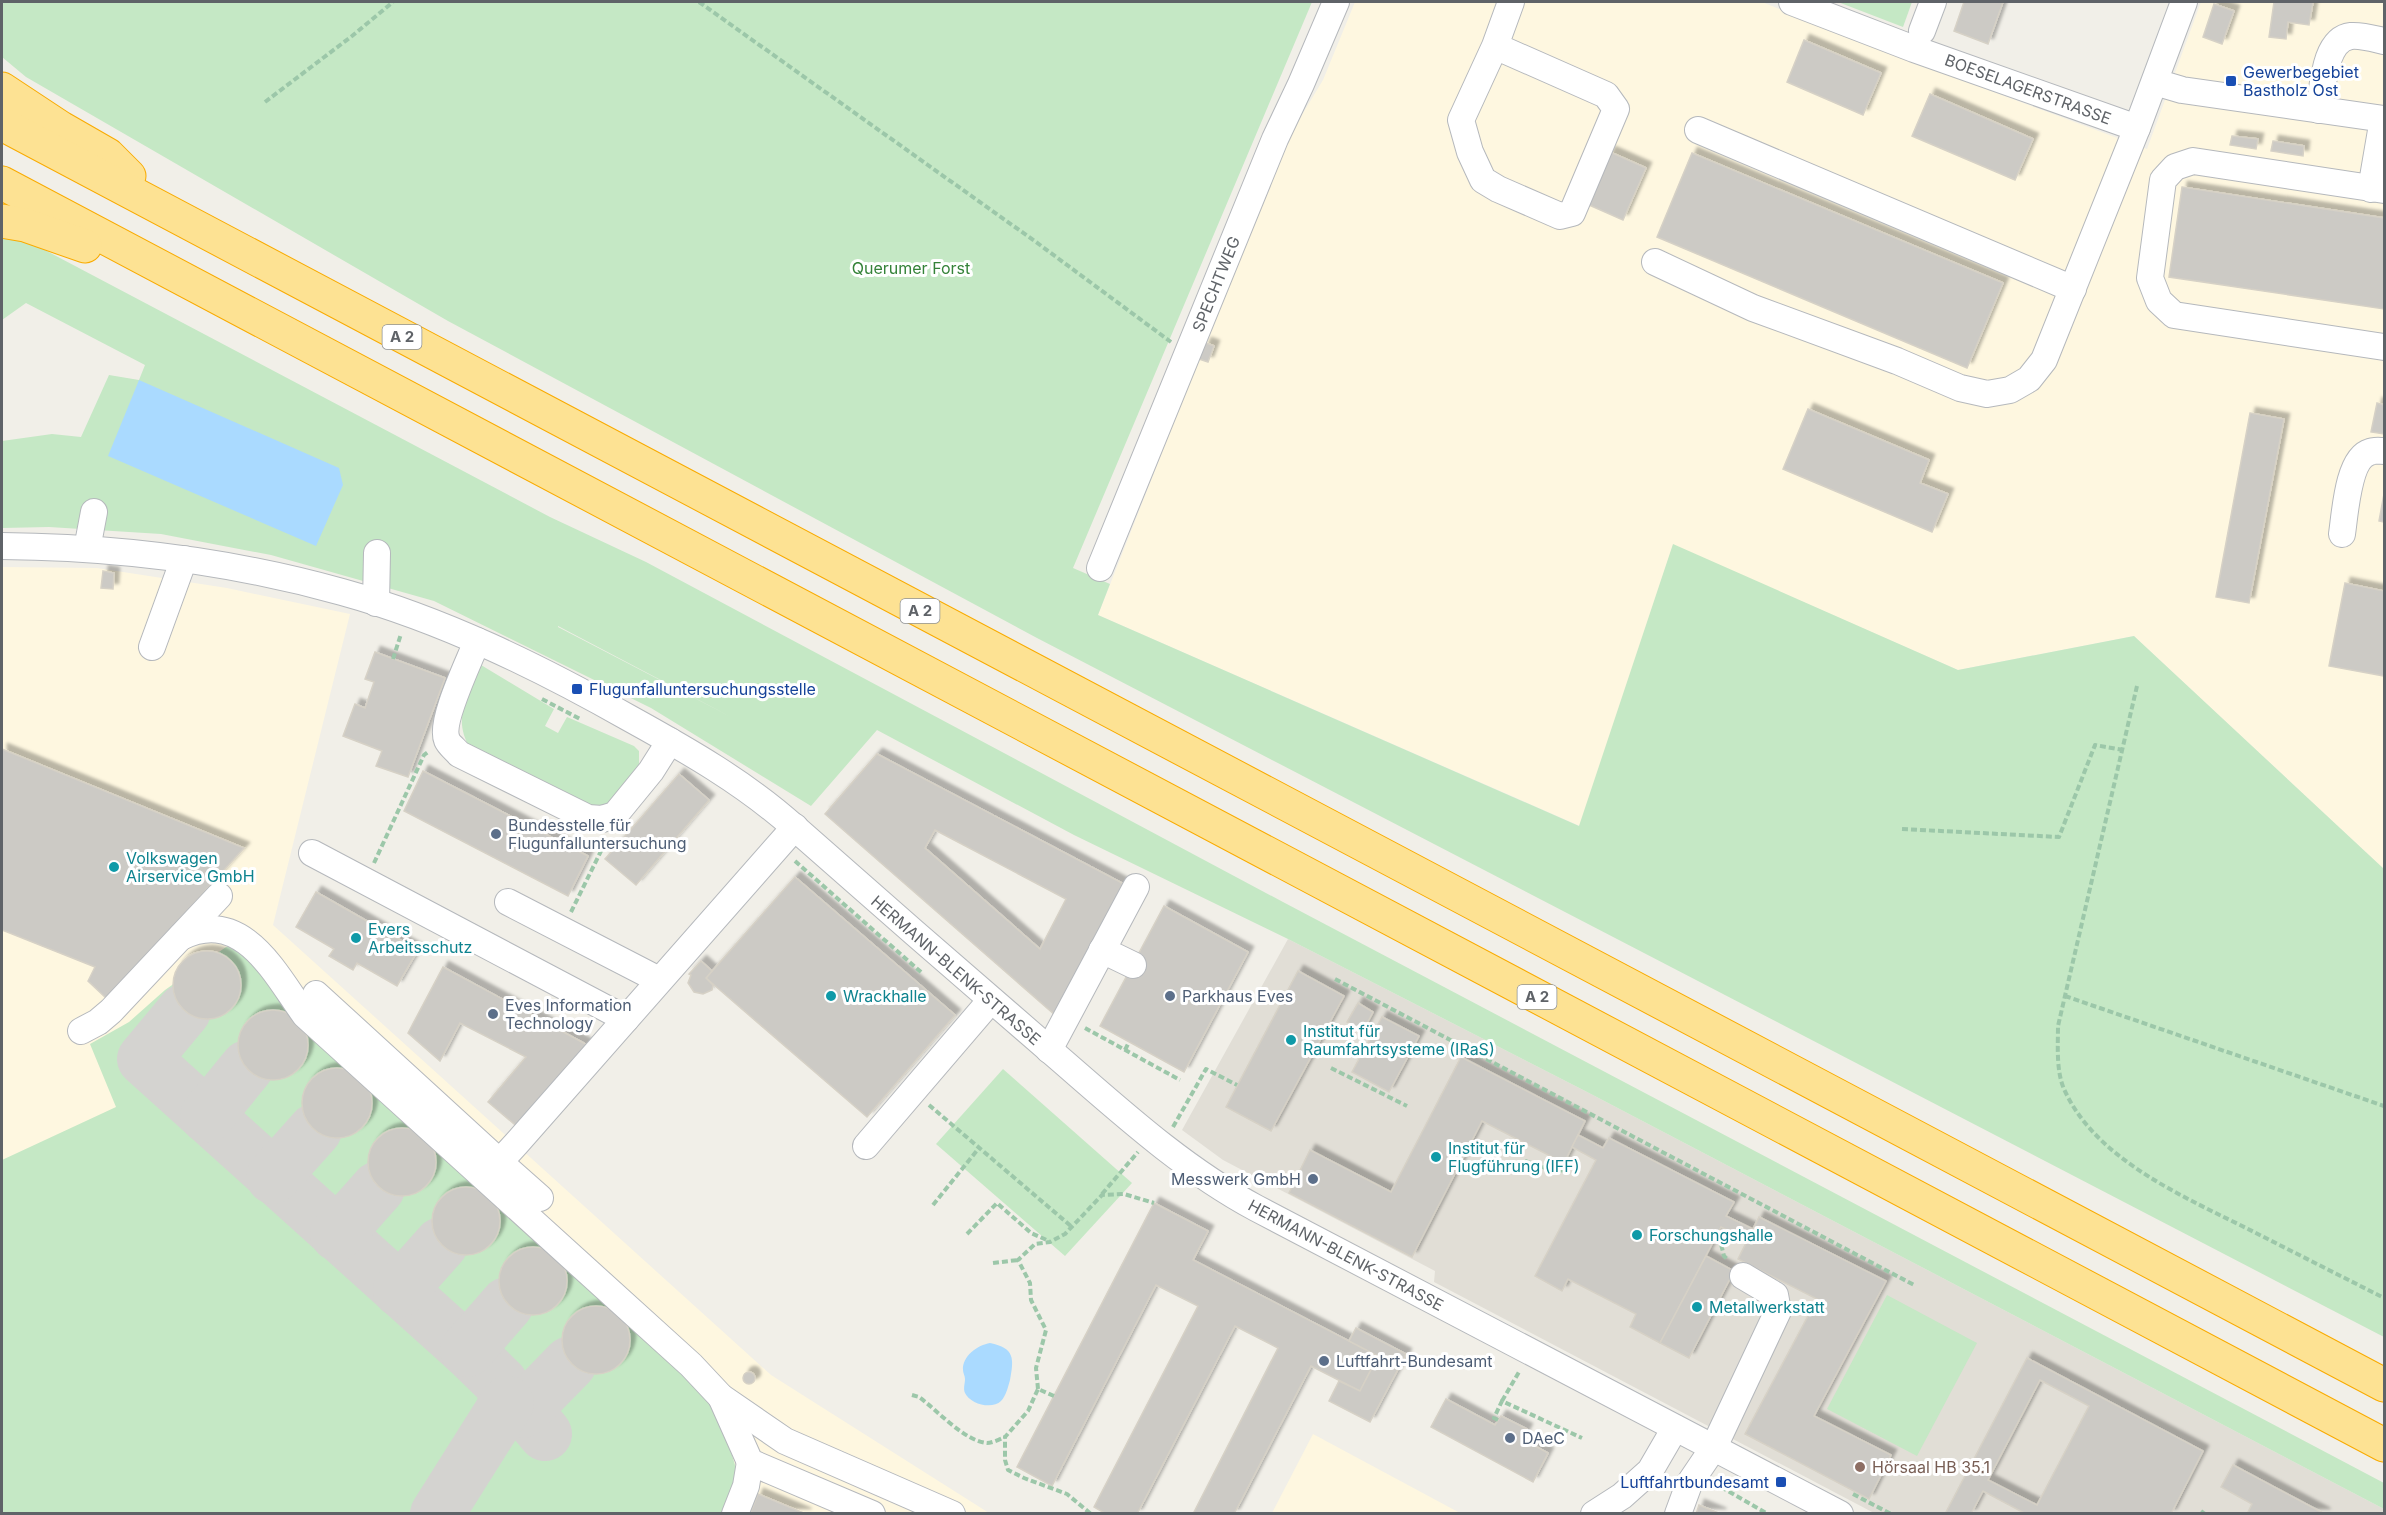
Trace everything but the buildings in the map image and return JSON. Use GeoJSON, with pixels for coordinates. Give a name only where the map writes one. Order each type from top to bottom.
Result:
{"type":"FeatureCollection","features":[{"type":"Feature","properties":{"kind":"highway"},"geometry":{"type":"LineString","coordinates":[[2,89],[51,122],[108,155],[162,209]]}},
{"type":"Feature","properties":{"kind":"highway","name":"A 2"},"geometry":{"type":"LineString","coordinates":[[2,124],[2385,1385]]}},
{"type":"Feature","properties":{"kind":"highway","name":"A 2"},"geometry":{"type":"LineString","coordinates":[[2,183],[2385,1445]]}},
{"type":"Feature","properties":{"kind":"highway"},"geometry":{"type":"LineString","coordinates":[[2,221],[25,225],[192,284]]}},
{"type":"Feature","properties":{"kind":"street","name":"SPECHTWEG"},"geometry":{"type":"LineString","coordinates":[[1100,568],[1275,139],[1336,2]]}},
{"type":"Feature","properties":{"kind":"street"},"geometry":{"type":"LineString","coordinates":[[1495,45],[1606,94],[1616,109],[1572,213],[1560,216],[1498,189],[1483,180],[1470,152],[1461,120],[1495,45],[1511,2]]}},
{"type":"Feature","properties":{"kind":"street","name":"BOESELAGERSTRASSE"},"geometry":{"type":"LineString","coordinates":[[1792,2],[1904,45],[2137,128]]}},
{"type":"Feature","properties":{"kind":"street"},"geometry":{"type":"LineString","coordinates":[[1922,31],[1933,2]]}},
{"type":"Feature","properties":{"kind":"street"},"geometry":{"type":"LineString","coordinates":[[1655,262],[1753,308],[1897,361],[1960,388],[1987,394],[2010,390],[2030,379],[2044,360],[2155,82],[2184,2]]}},
{"type":"Feature","properties":{"kind":"street"},"geometry":{"type":"LineString","coordinates":[[2319,110],[2330,53],[2337,43],[2351,36],[2385,41]]}},
{"type":"Feature","properties":{"kind":"street"},"geometry":{"type":"LineString","coordinates":[[2155,82],[2182,90],[2384,119],[2378,190],[2193,161],[2175,167],[2163,180],[2150,278],[2158,301],[2174,315],[2385,347]]}},
{"type":"Feature","properties":{"kind":"street"},"geometry":{"type":"LineString","coordinates":[[1698,130],[2073,289]]}},
{"type":"Feature","properties":{"kind":"street"},"geometry":{"type":"LineString","coordinates":[[2342,534],[2353,472],[2359,459],[2370,452],[2385,451]]}},
{"type":"Feature","properties":{"kind":"street"},"geometry":{"type":"LineString","coordinates":[[87,549],[94,512]]}},
{"type":"Feature","properties":{"kind":"street","name":"HERMANN-BLENK-STRASSE"},"geometry":{"type":"LineString","coordinates":[[2,546],[87,549],[184,559],[291,579],[376,603],[477,641],[577,689],[670,741],[750,792],[795,827],[1049,1050],[1163,1129],[1183,1163],[1234,1196],[1840,1514]]}},
{"type":"Feature","properties":{"kind":"street"},"geometry":{"type":"LineString","coordinates":[[376,603],[377,553]]}},
{"type":"Feature","properties":{"kind":"street"},"geometry":{"type":"LineString","coordinates":[[152,647],[184,559]]}},
{"type":"Feature","properties":{"kind":"street"},"geometry":{"type":"LineString","coordinates":[[477,641],[454,696],[446,726],[446,740],[459,754],[588,818],[602,819],[615,815],[651,771],[670,741]]}},
{"type":"Feature","properties":{"kind":"street"},"geometry":{"type":"LineString","coordinates":[[540,1198],[505,1167],[503,1160],[505,1156],[795,827]]}},
{"type":"Feature","properties":{"kind":"street"},"geometry":{"type":"LineString","coordinates":[[312,853],[626,1019]]}},
{"type":"Feature","properties":{"kind":"street"},"geometry":{"type":"LineString","coordinates":[[1049,1050],[1136,887]]}},
{"type":"Feature","properties":{"kind":"street"},"geometry":{"type":"LineString","coordinates":[[81,1031],[98,1023],[111,1011],[219,896]]}},
{"type":"Feature","properties":{"kind":"street"},"geometry":{"type":"LineString","coordinates":[[508,903],[659,980]]}},
{"type":"Feature","properties":{"kind":"street"},"geometry":{"type":"LineString","coordinates":[[181,936],[219,930],[240,936],[254,946],[305,1016],[691,1365],[721,1397],[785,1441],[952,1514]]}},
{"type":"Feature","properties":{"kind":"street"},"geometry":{"type":"LineString","coordinates":[[1102,950],[1133,965]]}},
{"type":"Feature","properties":{"kind":"street"},"geometry":{"type":"LineString","coordinates":[[316,994],[492,1155],[500,1158],[505,1156]]}},
{"type":"Feature","properties":{"kind":"street"},"geometry":{"type":"LineString","coordinates":[[866,1146],[991,1000]]}},
{"type":"Feature","properties":{"kind":"street"},"geometry":{"type":"LineString","coordinates":[[1678,1514],[1689,1484],[1714,1447],[1778,1311],[1775,1295],[1743,1275]]}},
{"type":"Feature","properties":{"kind":"street"},"geometry":{"type":"LineString","coordinates":[[721,1397],[750,1462],[746,1486],[735,1514]]}},
{"type":"Feature","properties":{"kind":"street"},"geometry":{"type":"LineString","coordinates":[[1594,1514],[1622,1496],[1650,1471],[1675,1428]]}},
{"type":"Feature","properties":{"kind":"street"},"geometry":{"type":"LineString","coordinates":[[750,1462],[872,1514]]}},
{"type":"Feature","properties":{"kind":"path"},"geometry":{"type":"LineString","coordinates":[[265,102],[393,2]]}},
{"type":"Feature","properties":{"kind":"path"},"geometry":{"type":"LineString","coordinates":[[699,2],[1036,242],[1187,354]]}},
{"type":"Feature","properties":{"kind":"path"},"geometry":{"type":"LineString","coordinates":[[393,659],[403,628]]}},
{"type":"Feature","properties":{"kind":"path"},"geometry":{"type":"LineString","coordinates":[[2137,686],[2058,1026],[2058,1057],[2063,1088],[2090,1130],[2129,1163],[2184,1196],[2385,1298]]}},
{"type":"Feature","properties":{"kind":"path"},"geometry":{"type":"LineString","coordinates":[[538,697],[568,714]]}},
{"type":"Feature","properties":{"kind":"path"},"geometry":{"type":"LineString","coordinates":[[364,882],[424,754],[446,740]]}},
{"type":"Feature","properties":{"kind":"path"},"geometry":{"type":"LineString","coordinates":[[1902,829],[2059,837],[2095,745],[2123,750]]}},
{"type":"Feature","properties":{"kind":"path"},"geometry":{"type":"LineString","coordinates":[[562,930],[604,845],[602,819]]}},
{"type":"Feature","properties":{"kind":"path"},"geometry":{"type":"LineString","coordinates":[[1335,979],[1914,1285]]}},
{"type":"Feature","properties":{"kind":"path"},"geometry":{"type":"LineString","coordinates":[[2066,996],[2385,1106]]}},
{"type":"Feature","properties":{"kind":"path"},"geometry":{"type":"LineString","coordinates":[[1066,1017],[1180,1080]]}},
{"type":"Feature","properties":{"kind":"path"},"geometry":{"type":"LineString","coordinates":[[1125,1050],[1129,1042]]}},
{"type":"Feature","properties":{"kind":"path"},"geometry":{"type":"LineString","coordinates":[[1331,1068],[1407,1106]]}},
{"type":"Feature","properties":{"kind":"path"},"geometry":{"type":"LineString","coordinates":[[993,1263],[1018,1260],[1035,1245],[1050,1242],[1065,1234],[1163,1129],[1206,1069],[1238,1084]]}},
{"type":"Feature","properties":{"kind":"path"},"geometry":{"type":"LineString","coordinates":[[912,1091],[1072,1227]]}},
{"type":"Feature","properties":{"kind":"path"},"geometry":{"type":"LineString","coordinates":[[1163,1129],[1179,1134]]}},
{"type":"Feature","properties":{"kind":"path"},"geometry":{"type":"LineString","coordinates":[[933,1205],[979,1148]]}},
{"type":"Feature","properties":{"kind":"path"},"geometry":{"type":"LineString","coordinates":[[1525,1161],[1554,1171],[1568,1170]]}},
{"type":"Feature","properties":{"kind":"path"},"geometry":{"type":"LineString","coordinates":[[1102,1195],[1124,1194],[1154,1203]]}},
{"type":"Feature","properties":{"kind":"path"},"geometry":{"type":"LineString","coordinates":[[967,1234],[997,1203],[1031,1233],[1050,1242]]}},
{"type":"Feature","properties":{"kind":"path"},"geometry":{"type":"LineString","coordinates":[[912,1395],[936,1410],[964,1433],[988,1443],[1005,1437],[1028,1412],[1038,1389],[1036,1368],[1046,1330],[1031,1300],[1030,1283],[1018,1260]]}},
{"type":"Feature","properties":{"kind":"path"},"geometry":{"type":"LineString","coordinates":[[1498,1420],[1494,1418],[1519,1372]]}},
{"type":"Feature","properties":{"kind":"path"},"geometry":{"type":"LineString","coordinates":[[1038,1389],[1054,1396]]}},
{"type":"Feature","properties":{"kind":"path"},"geometry":{"type":"LineString","coordinates":[[1502,1401],[1582,1438]]}},
{"type":"Feature","properties":{"kind":"path"},"geometry":{"type":"LineString","coordinates":[[1005,1437],[1005,1460],[1008,1470],[1067,1494],[1091,1514]]}},
{"type":"Feature","properties":{"kind":"path"},"geometry":{"type":"LineString","coordinates":[[1720,1486],[1768,1514]]}},
{"type":"Feature","properties":{"kind":"shaded area"},"geometry":{"type":"Polygon","coordinates":[[[1355,2],[1762,2],[1921,65],[2147,149],[2201,2],[2384,2],[2384,869],[2134,636],[1958,670],[1673,545],[1580,826],[1098,615],[1282,148],[1323,80],[1355,2]]]}},
{"type":"Feature","properties":{"kind":"shaded area"},"geometry":{"type":"Polygon","coordinates":[[[2,567],[97,568],[227,588],[350,614],[273,925],[771,1375],[989,1513],[2,1514],[2,567]]]}},
{"type":"Feature","properties":{"kind":"shaded area"},"geometry":{"type":"Polygon","coordinates":[[[1288,939],[1589,1093],[2384,1509],[2384,1513],[1874,1513],[1434,1282],[1435,1271],[1223,1160],[1182,1130],[1288,939]]]}},
{"type":"Feature","properties":{"kind":"shaded area"},"geometry":{"type":"Polygon","coordinates":[[[1313,1434],[1460,1513],[1272,1513],[1313,1434]]]}},
{"type":"Feature","properties":{"kind":"green space","name":"Querumer Forst"},"geometry":{"type":"Polygon","coordinates":[[[2,2],[1312,2],[1073,568],[1110,584],[1098,615],[1579,826],[1673,544],[1958,670],[2134,636],[2384,869],[2384,1337],[1037,638],[448,321],[26,77],[2,57],[2,2]]]}},
{"type":"Feature","properties":{"kind":"green space"},"geometry":{"type":"Polygon","coordinates":[[[1838,2],[1912,2],[1903,27],[1838,2]]]}},
{"type":"Feature","properties":{"kind":"green space"},"geometry":{"type":"Polygon","coordinates":[[[2,222],[24,239],[550,517],[646,562],[1283,902],[2384,1483],[2384,1509],[1589,1093],[1288,939],[1074,835],[877,730],[811,806],[651,708],[434,601],[271,555],[161,534],[49,527],[2,528],[2,441],[52,434],[81,437],[109,375],[139,380],[145,365],[26,303],[2,320],[2,222]],[[558,626],[558,627],[731,717],[558,626]]]}},
{"type":"Feature","properties":{"kind":"green space"},"geometry":{"type":"Polygon","coordinates":[[[481,665],[554,709],[545,726],[558,733],[567,717],[634,746],[639,751],[639,773],[628,795],[596,809],[471,750],[462,727],[462,717],[467,697],[481,665]]]}},
{"type":"Feature","properties":{"kind":"green space"},"geometry":{"type":"Polygon","coordinates":[[[226,947],[246,948],[703,1389],[726,1435],[738,1475],[723,1513],[2,1513],[2,1160],[116,1107],[90,1044],[129,1022],[165,990],[226,947]]]}},
{"type":"Feature","properties":{"kind":"green space"},"geometry":{"type":"Polygon","coordinates":[[[1003,1069],[1132,1183],[1065,1256],[936,1144],[1003,1069]]]}},
{"type":"Feature","properties":{"kind":"green space"},"geometry":{"type":"Polygon","coordinates":[[[1887,1295],[1977,1343],[1917,1456],[1827,1409],[1887,1295]]]}},
{"type":"Feature","properties":{"kind":"water"},"geometry":{"type":"Polygon","coordinates":[[[139,380],[339,468],[343,485],[316,546],[108,456],[139,380]]]}},
{"type":"Feature","properties":{"kind":"water"},"geometry":{"type":"Polygon","coordinates":[[[990,1343],[1008,1351],[1012,1366],[1003,1399],[997,1404],[987,1405],[971,1400],[964,1391],[963,1365],[972,1352],[990,1343]]]}},
{"type":"Feature","properties":{"kind":"taxiway"},"geometry":{"type":"LineString","coordinates":[[184,1011],[144,1059],[467,1350],[501,1383],[507,1403],[518,1407],[533,1419],[545,1434]]}},
{"type":"Feature","properties":{"kind":"taxiway"},"geometry":{"type":"LineString","coordinates":[[207,1116],[247,1067]]}},
{"type":"Feature","properties":{"kind":"taxiway"},"geometry":{"type":"LineString","coordinates":[[273,1177],[315,1130]]}},
{"type":"Feature","properties":{"kind":"taxiway"},"geometry":{"type":"LineString","coordinates":[[337,1234],[378,1188]]}},
{"type":"Feature","properties":{"kind":"taxiway"},"geometry":{"type":"LineString","coordinates":[[400,1290],[441,1244]]}},
{"type":"Feature","properties":{"kind":"taxiway"},"geometry":{"type":"LineString","coordinates":[[467,1350],[507,1304]]}},
{"type":"Feature","properties":{"kind":"taxiway"},"geometry":{"type":"LineString","coordinates":[[523,1411],[570,1363]]}},
{"type":"Feature","properties":{"kind":"taxiway"},"geometry":{"type":"LineString","coordinates":[[437,1514],[507,1403]]}},
{"type":"Feature","properties":{"kind":"place","name":"Gewerbegebiet Bastholz Ost"},"geometry":{"type":"Point","coordinates":[2231,81]}},
{"type":"Feature","properties":{"kind":"place","name":"Flugunfalluntersuchungsstelle"},"geometry":{"type":"Point","coordinates":[577,689]}},
{"type":"Feature","properties":{"kind":"place","name":"Bundesstelle für Flugunfalluntersuchung"},"geometry":{"type":"Point","coordinates":[496,834]}},
{"type":"Feature","properties":{"kind":"place","name":"Volkswagen Airservice GmbH"},"geometry":{"type":"Point","coordinates":[114,867]}},
{"type":"Feature","properties":{"kind":"place","name":"Evers Arbeitsschutz"},"geometry":{"type":"Point","coordinates":[356,938]}},
{"type":"Feature","properties":{"kind":"place","name":"Wrackhalle"},"geometry":{"type":"Point","coordinates":[831,996]}},
{"type":"Feature","properties":{"kind":"place","name":"Parkhaus Eves"},"geometry":{"type":"Point","coordinates":[1170,996]}},
{"type":"Feature","properties":{"kind":"place","name":"Eves Information Technology"},"geometry":{"type":"Point","coordinates":[493,1014]}},
{"type":"Feature","properties":{"kind":"place","name":"Institut für Raumfahrtsysteme (IRaS)"},"geometry":{"type":"Point","coordinates":[1291,1040]}},
{"type":"Feature","properties":{"kind":"place","name":"Institut für Flugführung (IFF)"},"geometry":{"type":"Point","coordinates":[1436,1157]}},
{"type":"Feature","properties":{"kind":"place","name":"Messwerk GmbH"},"geometry":{"type":"Point","coordinates":[1313,1179]}},
{"type":"Feature","properties":{"kind":"place","name":"Forschungshalle"},"geometry":{"type":"Point","coordinates":[1637,1235]}},
{"type":"Feature","properties":{"kind":"place","name":"Metallwerkstatt"},"geometry":{"type":"Point","coordinates":[1697,1307]}},
{"type":"Feature","properties":{"kind":"place","name":"Luftfahrt-Bundesamt"},"geometry":{"type":"Point","coordinates":[1324,1361]}},
{"type":"Feature","properties":{"kind":"place","name":"DAeC"},"geometry":{"type":"Point","coordinates":[1510,1438]}},
{"type":"Feature","properties":{"kind":"place","name":"Hörsaal HB 35.1"},"geometry":{"type":"Point","coordinates":[1860,1467]}},
{"type":"Feature","properties":{"kind":"place","name":"Luftfahrtbundesamt"},"geometry":{"type":"Point","coordinates":[1781,1482]}}]}
